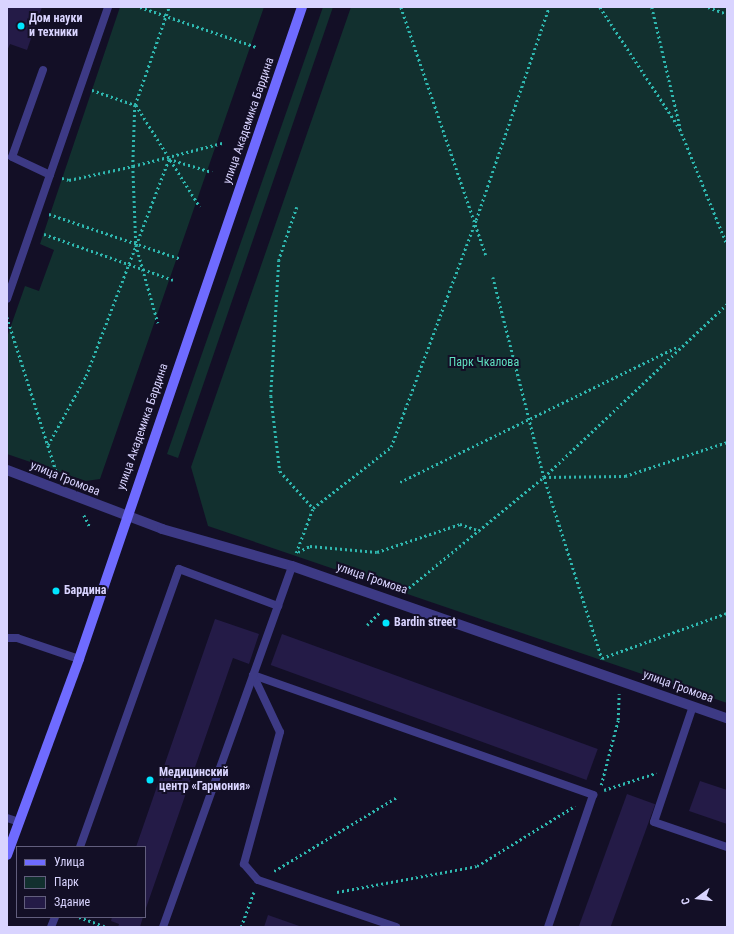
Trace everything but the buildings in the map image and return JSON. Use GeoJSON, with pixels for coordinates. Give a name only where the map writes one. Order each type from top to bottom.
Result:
{"type":"FeatureCollection","features":[{"type":"Feature","properties":{"kind":"street","name":"улица Академика Бардина"},"geometry":{"type":"LineString","coordinates":[[7,855],[79,659],[126,517],[302,7]]}},
{"type":"Feature","properties":{"kind":"street","name":"улица Громова"},"geometry":{"type":"LineString","coordinates":[[7,470],[126,517],[292,566],[393,600],[727,718]]}},
{"type":"Feature","properties":{"kind":"lane"},"geometry":{"type":"LineString","coordinates":[[7,299],[108,7]]}},
{"type":"Feature","properties":{"kind":"lane"},"geometry":{"type":"LineString","coordinates":[[43,70],[12,157],[50,175]]}},
{"type":"Feature","properties":{"kind":"lane"},"geometry":{"type":"LineString","coordinates":[[163,927],[292,566]]}},
{"type":"Feature","properties":{"kind":"lane"},"geometry":{"type":"LineString","coordinates":[[80,846],[179,569],[278,606]]}},
{"type":"Feature","properties":{"kind":"lane"},"geometry":{"type":"LineString","coordinates":[[7,638],[17,638],[79,659]]}},
{"type":"Feature","properties":{"kind":"lane"},"geometry":{"type":"LineString","coordinates":[[253,675],[593,795],[548,927]]}},
{"type":"Feature","properties":{"kind":"lane"},"geometry":{"type":"LineString","coordinates":[[253,675],[280,732],[244,864],[258,880],[396,927]]}},
{"type":"Feature","properties":{"kind":"lane"},"geometry":{"type":"LineString","coordinates":[[693,706],[654,822],[727,847]]}},
{"type":"Feature","properties":{"kind":"lane"},"geometry":{"type":"LineString","coordinates":[[7,818],[19,822]]}},
{"type":"Feature","properties":{"kind":"path"},"geometry":{"type":"LineString","coordinates":[[140,7],[256,47]]}},
{"type":"Feature","properties":{"kind":"path"},"geometry":{"type":"LineString","coordinates":[[158,323],[141,268],[136,245],[133,166],[136,105],[169,7]]}},
{"type":"Feature","properties":{"kind":"path"},"geometry":{"type":"LineString","coordinates":[[401,7],[476,220],[486,255]]}},
{"type":"Feature","properties":{"kind":"path"},"geometry":{"type":"LineString","coordinates":[[480,531],[460,524],[377,552],[310,546],[295,553],[314,508],[391,447],[476,220],[549,7]]}},
{"type":"Feature","properties":{"kind":"path"},"geometry":{"type":"LineString","coordinates":[[600,7],[680,129]]}},
{"type":"Feature","properties":{"kind":"path"},"geometry":{"type":"LineString","coordinates":[[652,7],[680,129],[727,244]]}},
{"type":"Feature","properties":{"kind":"path"},"geometry":{"type":"LineString","coordinates":[[708,7],[727,14]]}},
{"type":"Feature","properties":{"kind":"path"},"geometry":{"type":"LineString","coordinates":[[81,86],[136,105],[200,207]]}},
{"type":"Feature","properties":{"kind":"path"},"geometry":{"type":"LineString","coordinates":[[50,175],[69,180],[169,158],[222,143]]}},
{"type":"Feature","properties":{"kind":"path"},"geometry":{"type":"LineString","coordinates":[[169,158],[212,172]]}},
{"type":"Feature","properties":{"kind":"path"},"geometry":{"type":"LineString","coordinates":[[48,445],[86,376],[169,158]]}},
{"type":"Feature","properties":{"kind":"path"},"geometry":{"type":"LineString","coordinates":[[297,207],[279,260],[271,396],[280,471],[314,508]]}},
{"type":"Feature","properties":{"kind":"path"},"geometry":{"type":"LineString","coordinates":[[38,210],[136,245],[181,259]]}},
{"type":"Feature","properties":{"kind":"path"},"geometry":{"type":"LineString","coordinates":[[31,229],[173,280]]}},
{"type":"Feature","properties":{"kind":"path"},"geometry":{"type":"LineString","coordinates":[[493,277],[544,477],[602,658],[619,680],[618,720],[599,792],[672,768]]}},
{"type":"Feature","properties":{"kind":"path"},"geometry":{"type":"LineString","coordinates":[[368,625],[393,600],[480,531],[544,477],[727,304]]}},
{"type":"Feature","properties":{"kind":"path"},"geometry":{"type":"LineString","coordinates":[[7,317],[57,474]]}},
{"type":"Feature","properties":{"kind":"path"},"geometry":{"type":"LineString","coordinates":[[400,482],[682,345]]}},
{"type":"Feature","properties":{"kind":"path"},"geometry":{"type":"LineString","coordinates":[[544,477],[625,476],[727,442]]}},
{"type":"Feature","properties":{"kind":"path"},"geometry":{"type":"LineString","coordinates":[[602,658],[727,613]]}},
{"type":"Feature","properties":{"kind":"path"},"geometry":{"type":"LineString","coordinates":[[306,897],[399,883],[477,866],[593,795]]}},
{"type":"Feature","properties":{"kind":"path"},"geometry":{"type":"LineString","coordinates":[[241,927],[258,880],[397,797]]}},
{"type":"Feature","properties":{"kind":"path"},"geometry":{"type":"LineString","coordinates":[[82,918],[106,927]]}},
{"type":"Feature","properties":{"kind":"green space"},"geometry":{"type":"Polygon","coordinates":[[[120,7],[264,7],[100,479],[86,481],[7,454],[7,337],[25,286],[39,291],[54,250],[40,244],[120,7]]]}},
{"type":"Feature","properties":{"kind":"green space"},"geometry":{"type":"Polygon","coordinates":[[[323,7],[333,7],[178,458],[167,454],[323,7]]]}},
{"type":"Feature","properties":{"kind":"green space","name":"Парк Чкалова"},"geometry":{"type":"Polygon","coordinates":[[[351,7],[727,7],[727,703],[208,526],[191,467],[351,7]]]}},
{"type":"Feature","properties":{"kind":"place","name":"Дом науки и техники"},"geometry":{"type":"Point","coordinates":[21,26]}},
{"type":"Feature","properties":{"kind":"place","name":"Бардина"},"geometry":{"type":"Point","coordinates":[56,591]}},
{"type":"Feature","properties":{"kind":"place","name":"Bardin street"},"geometry":{"type":"Point","coordinates":[386,623]}},
{"type":"Feature","properties":{"kind":"place","name":"Медицинский центр «Гармония»"},"geometry":{"type":"Point","coordinates":[150,780]}}]}
